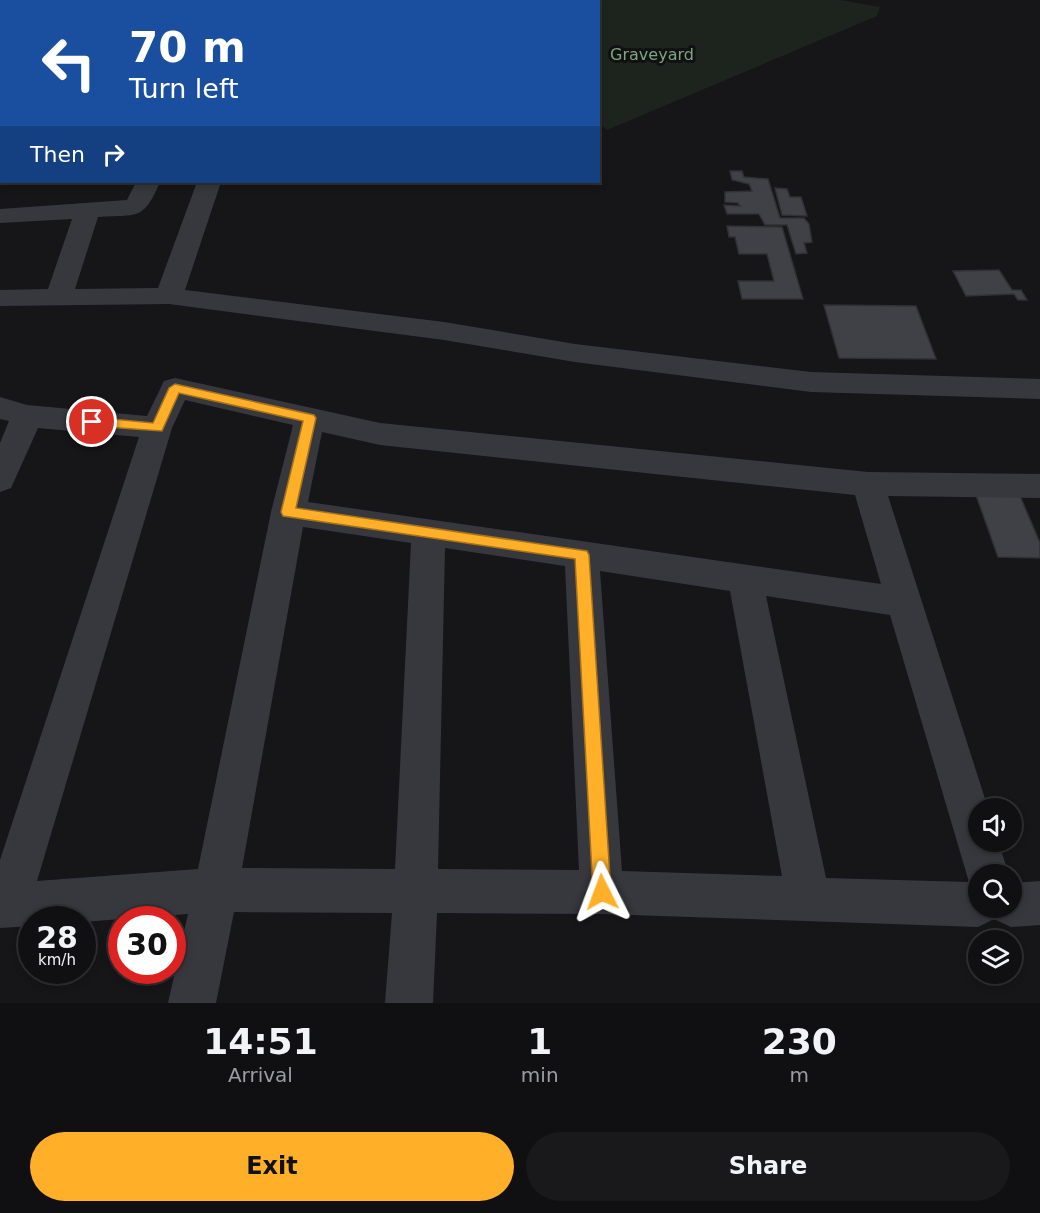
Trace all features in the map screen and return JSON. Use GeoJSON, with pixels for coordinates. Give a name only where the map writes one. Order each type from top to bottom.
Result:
{"type":"FeatureCollection","features":[{"type":"Feature","properties":{"kind":"street"},"geometry":{"type":"LineString","coordinates":[[0,216],[133,207],[139,203],[148,183]]}},
{"type":"Feature","properties":{"kind":"street"},"geometry":{"type":"LineString","coordinates":[[169,296],[209,183]]}},
{"type":"Feature","properties":{"kind":"street"},"geometry":{"type":"LineString","coordinates":[[59,298],[87,211]]}},
{"type":"Feature","properties":{"kind":"street"},"geometry":{"type":"LineString","coordinates":[[0,298],[169,296],[444,331],[575,352],[811,382],[1040,389]]}},
{"type":"Feature","properties":{"kind":"street"},"geometry":{"type":"LineString","coordinates":[[0,387],[5,388],[0,400]]}},
{"type":"Feature","properties":{"kind":"street"},"geometry":{"type":"LineString","coordinates":[[968,905],[808,897],[602,892],[217,890],[4,906],[158,428],[175,388],[380,434],[868,484],[1039,490]]}},
{"type":"Feature","properties":{"kind":"street"},"geometry":{"type":"LineString","coordinates":[[0,480],[14,412],[158,428]]}},
{"type":"Feature","properties":{"kind":"street"},"geometry":{"type":"LineString","coordinates":[[192,1003],[217,890],[288,512],[310,418]]}},
{"type":"Feature","properties":{"kind":"street"},"geometry":{"type":"LineString","coordinates":[[868,484],[984,864]]}},
{"type":"Feature","properties":{"kind":"street"},"geometry":{"type":"LineString","coordinates":[[288,512],[904,602]]}},
{"type":"Feature","properties":{"kind":"street"},"geometry":{"type":"LineString","coordinates":[[409,1003],[416,891],[428,532]]}},
{"type":"Feature","properties":{"kind":"street"},"geometry":{"type":"LineString","coordinates":[[582,555],[602,892]]}},
{"type":"Feature","properties":{"kind":"street"},"geometry":{"type":"LineString","coordinates":[[745,578],[808,897]]}},
{"type":"Feature","properties":{"kind":"street"},"geometry":{"type":"LineString","coordinates":[[1022,904],[1040,903]]}},
{"type":"Feature","properties":{"kind":"green space","name":"Graveyard"},"geometry":{"type":"Polygon","coordinates":[[[600,0],[840,0],[880,7],[877,16],[607,130],[600,125],[600,0]]]}},
{"type":"Feature","properties":{"kind":"building"},"geometry":{"type":"Polygon","coordinates":[[[730,171],[742,171],[744,177],[768,179],[780,218],[804,218],[809,224],[812,242],[804,243],[807,253],[796,254],[787,225],[765,225],[759,214],[727,214],[724,205],[740,206],[738,203],[725,202],[725,192],[752,191],[749,184],[732,180],[730,171]]]}},
{"type":"Feature","properties":{"kind":"building"},"geometry":{"type":"Polygon","coordinates":[[[775,188],[787,189],[790,197],[801,197],[807,216],[782,215],[775,188]]]}},
{"type":"Feature","properties":{"kind":"building"},"geometry":{"type":"Polygon","coordinates":[[[727,226],[782,227],[803,299],[742,299],[738,281],[774,281],[767,254],[739,254],[735,237],[729,237],[727,226]]]}},
{"type":"Feature","properties":{"kind":"building"},"geometry":{"type":"Polygon","coordinates":[[[999,270],[1012,290],[1021,290],[1027,300],[1018,300],[1014,294],[966,296],[953,271],[999,270]]]}},
{"type":"Feature","properties":{"kind":"building"},"geometry":{"type":"Polygon","coordinates":[[[824,305],[916,306],[936,359],[839,358],[824,305]]]}},
{"type":"Feature","properties":{"kind":"building"},"geometry":{"type":"Polygon","coordinates":[[[976,495],[1020,496],[1040,543],[1040,558],[998,557],[976,495]]]}},
{"type":"Feature","properties":{"kind":"route"},"geometry":{"type":"LineString","coordinates":[[92,422],[158,428],[175,388],[310,418],[288,512],[582,555],[602,892]]}}]}
